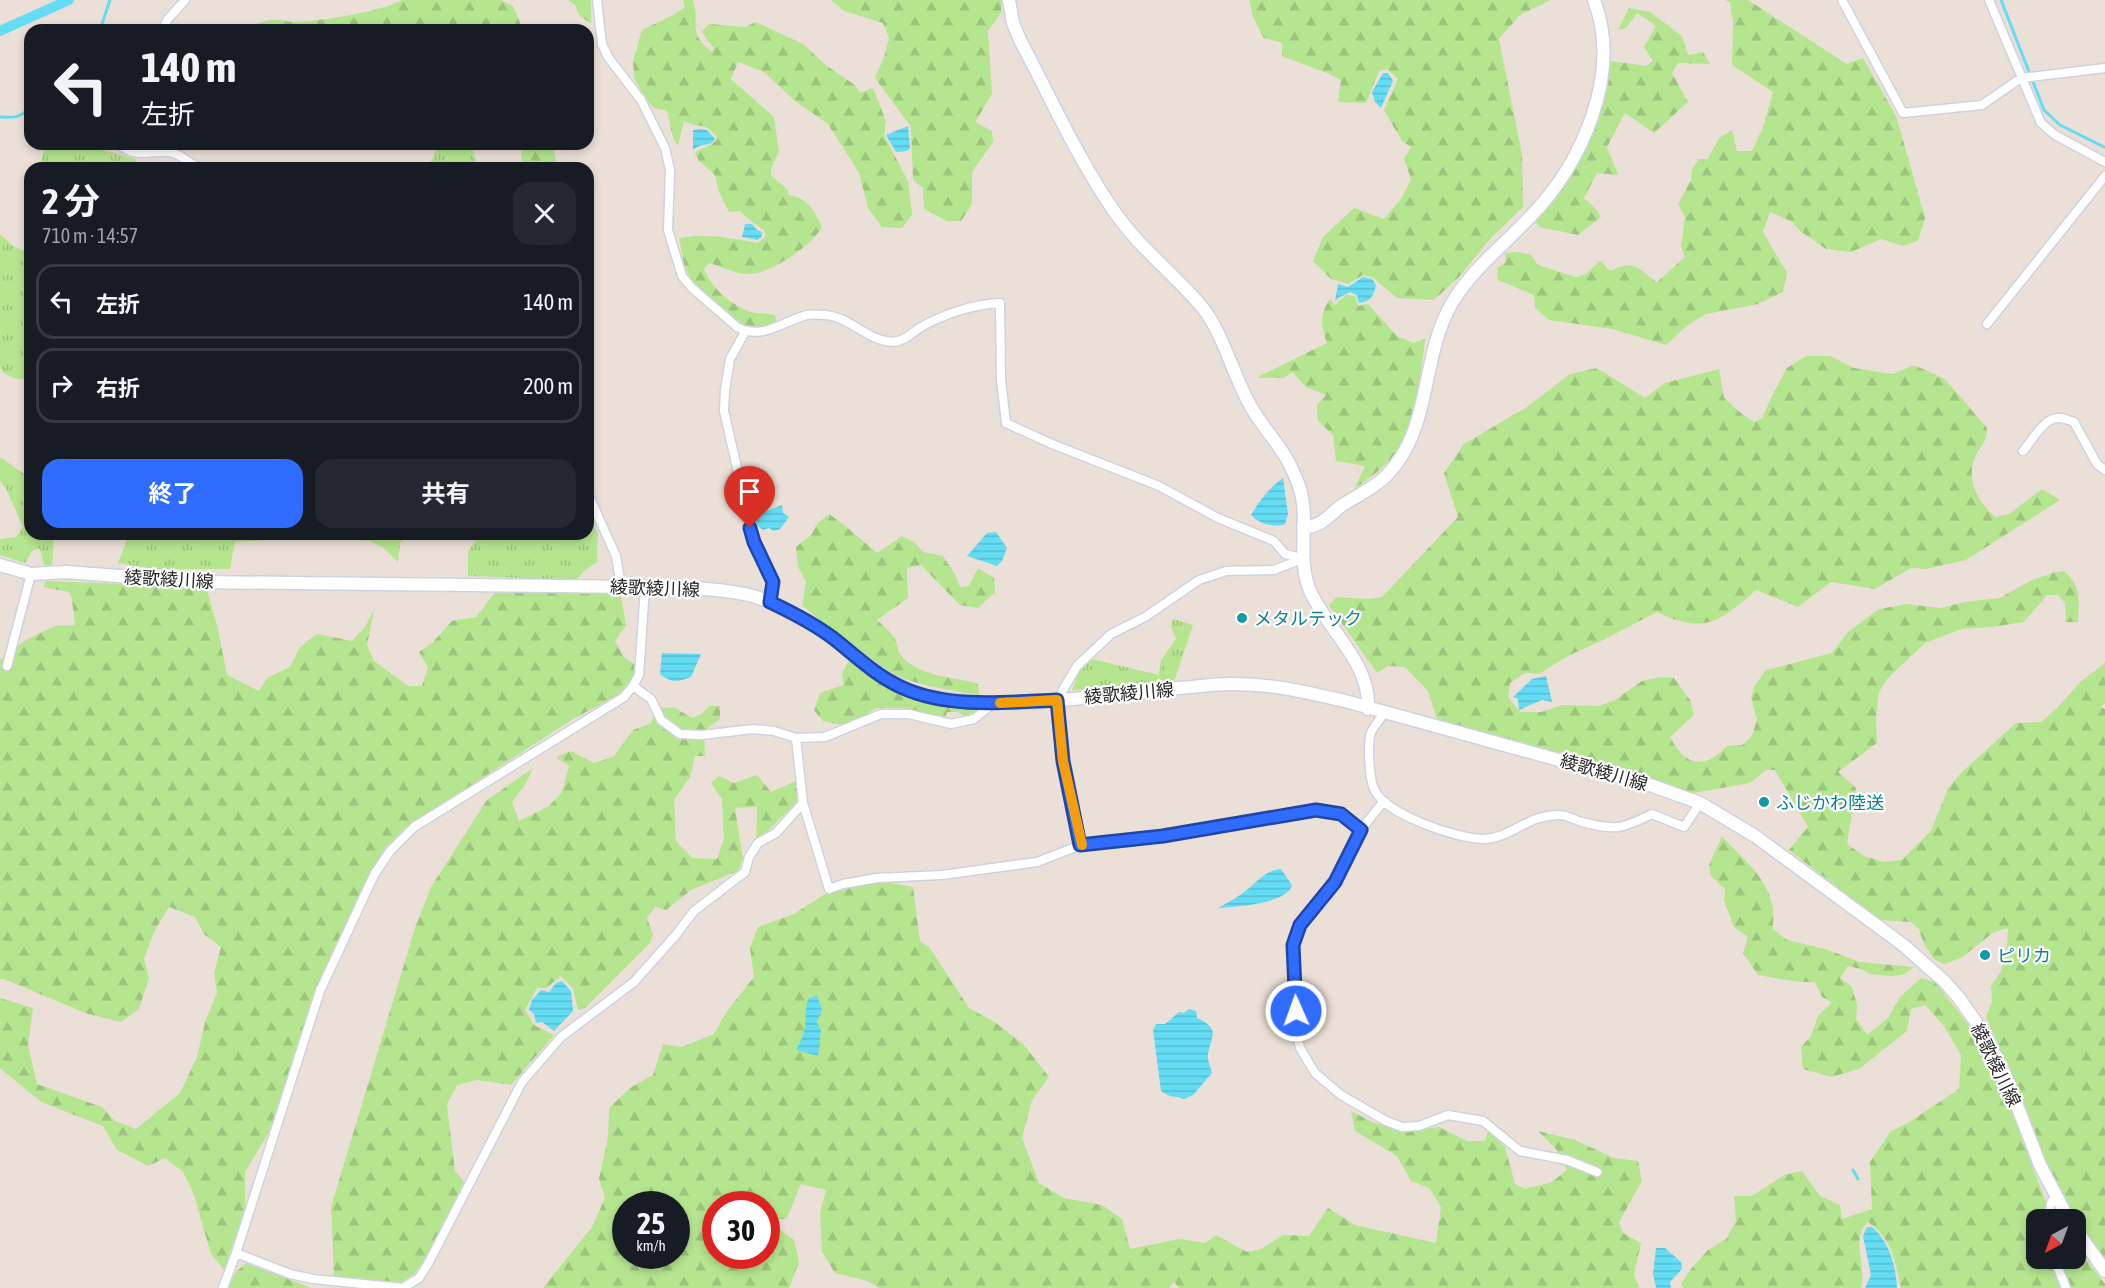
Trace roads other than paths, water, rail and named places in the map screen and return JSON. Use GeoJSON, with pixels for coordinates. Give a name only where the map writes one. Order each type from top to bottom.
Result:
{"type":"FeatureCollection","features":[{"type":"Feature","properties":{"kind":"main road"},"geometry":{"type":"LineString","coordinates":[[1009,0],[1013,23],[1020,40],[1090,173],[1133,236],[1203,309],[1214,325],[1250,405],[1288,462],[1300,487],[1303,527],[1302,558],[1312,594],[1364,680],[1368,709]]}},
{"type":"Feature","properties":{"kind":"main road"},"geometry":{"type":"LineString","coordinates":[[1303,527],[1315,526],[1332,516],[1340,507],[1377,484],[1395,466],[1413,436],[1430,358],[1451,304],[1478,269],[1549,197],[1568,166],[1589,123],[1602,76],[1603,33],[1594,0]]}},
{"type":"Feature","properties":{"kind":"main road","name":"綾歌綾川線"},"geometry":{"type":"LineString","coordinates":[[0,565],[31,574],[65,572],[200,582],[645,586],[751,596],[770,602],[801,617],[831,637],[875,673],[904,689],[936,698],[994,703],[1057,700],[1227,684],[1294,689],[1653,786],[1700,803],[1755,836],[1902,944],[1944,981],[1985,1035],[2006,1077],[2030,1140],[2063,1209]]}},
{"type":"Feature","properties":{"kind":"main road"},"geometry":{"type":"LineString","coordinates":[[2086,1244],[2105,1271]]}},
{"type":"Feature","properties":{"kind":"street"},"geometry":{"type":"LineString","coordinates":[[165,24],[185,0]]}},
{"type":"Feature","properties":{"kind":"street"},"geometry":{"type":"LineString","coordinates":[[597,0],[602,44],[608,57],[641,99],[665,148],[670,170],[668,230],[682,276],[721,314],[746,332],[770,330],[808,315],[834,315],[877,338],[896,342],[922,326],[964,309],[987,303],[1000,303],[1001,380],[1006,423],[1052,444],[1159,486],[1218,518],[1274,542],[1285,554],[1302,558]]}},
{"type":"Feature","properties":{"kind":"street"},"geometry":{"type":"LineString","coordinates":[[1842,0],[1903,112],[1982,105],[2027,77],[2105,68]]}},
{"type":"Feature","properties":{"kind":"street"},"geometry":{"type":"LineString","coordinates":[[1989,0],[2027,77],[2041,123],[2055,135],[2105,162]]}},
{"type":"Feature","properties":{"kind":"street"},"geometry":{"type":"LineString","coordinates":[[125,150],[138,154],[171,152],[188,162]]}},
{"type":"Feature","properties":{"kind":"street"},"geometry":{"type":"LineString","coordinates":[[1987,324],[2105,176]]}},
{"type":"Feature","properties":{"kind":"street"},"geometry":{"type":"LineString","coordinates":[[746,332],[730,359],[724,411],[754,542],[773,582],[770,602]]}},
{"type":"Feature","properties":{"kind":"street"},"geometry":{"type":"LineString","coordinates":[[2024,451],[2051,419],[2060,418],[2074,422],[2097,464],[2105,470]]}},
{"type":"Feature","properties":{"kind":"street"},"geometry":{"type":"LineString","coordinates":[[594,507],[616,556],[621,586]]}},
{"type":"Feature","properties":{"kind":"street"},"geometry":{"type":"LineString","coordinates":[[1080,845],[1063,761],[1057,700],[1077,666],[1111,634],[1145,617],[1199,580],[1226,572],[1274,570],[1302,558]]}},
{"type":"Feature","properties":{"kind":"street"},"geometry":{"type":"LineString","coordinates":[[7,666],[31,574]]}},
{"type":"Feature","properties":{"kind":"street"},"geometry":{"type":"LineString","coordinates":[[223,1288],[320,991],[374,875],[390,851],[414,827],[624,697],[639,675],[645,586]]}},
{"type":"Feature","properties":{"kind":"street"},"geometry":{"type":"LineString","coordinates":[[633,686],[651,699],[660,720],[680,734],[702,735],[753,729],[774,731],[796,738],[825,737],[881,714],[909,714],[951,724],[974,719],[994,703]]}},
{"type":"Feature","properties":{"kind":"street"},"geometry":{"type":"LineString","coordinates":[[1384,713],[1370,735],[1371,780],[1375,792],[1401,813],[1426,826],[1482,839],[1499,837],[1536,819],[1562,815],[1582,822],[1611,828],[1624,828],[1652,814],[1684,827],[1700,803]]}},
{"type":"Feature","properties":{"kind":"street"},"geometry":{"type":"LineString","coordinates":[[796,738],[803,803],[829,889],[877,878],[953,874],[1038,862],[1080,845],[1163,836],[1316,810],[1341,814],[1361,830]]}},
{"type":"Feature","properties":{"kind":"street"},"geometry":{"type":"LineString","coordinates":[[1384,801],[1361,830],[1335,882],[1300,925],[1293,945],[1296,1032],[1300,1048],[1315,1073],[1341,1095],[1386,1121],[1402,1127],[1419,1126],[1448,1115],[1484,1120],[1520,1151],[1567,1160],[1597,1172]]}},
{"type":"Feature","properties":{"kind":"street"},"geometry":{"type":"LineString","coordinates":[[236,1253],[290,1274],[313,1279],[404,1288],[419,1278],[522,1082],[561,1037],[634,982],[694,911],[708,898],[746,872],[749,857],[758,843],[776,833],[803,803]]}},
{"type":"Feature","properties":{"kind":"street"},"geometry":{"type":"LineString","coordinates":[[2050,1209],[2055,1196]]}},
{"type":"Feature","properties":{"kind":"street"},"geometry":{"type":"LineString","coordinates":[[2058,1269],[2066,1288]]}},
{"type":"Feature","properties":{"kind":"water"},"geometry":{"type":"Polygon","coordinates":[[[1383,73],[1388,73],[1393,81],[1381,108],[1375,102],[1372,92],[1383,73]]]}},
{"type":"Feature","properties":{"kind":"water"},"geometry":{"type":"Polygon","coordinates":[[[908,126],[910,148],[907,151],[896,152],[886,135],[908,126]]]}},
{"type":"Feature","properties":{"kind":"water"},"geometry":{"type":"Polygon","coordinates":[[[693,130],[707,130],[715,139],[712,143],[693,150],[693,130]]]}},
{"type":"Feature","properties":{"kind":"water"},"geometry":{"type":"Polygon","coordinates":[[[745,224],[752,224],[762,232],[762,236],[758,240],[742,237],[745,224]]]}},
{"type":"Feature","properties":{"kind":"water"},"geometry":{"type":"Polygon","coordinates":[[[1363,277],[1372,279],[1376,285],[1369,300],[1359,303],[1357,295],[1350,292],[1335,301],[1338,284],[1348,287],[1363,277]]]}},
{"type":"Feature","properties":{"kind":"water"},"geometry":{"type":"Polygon","coordinates":[[[1283,478],[1288,514],[1285,524],[1272,525],[1258,521],[1251,515],[1265,495],[1283,478]]]}},
{"type":"Feature","properties":{"kind":"water"},"geometry":{"type":"Polygon","coordinates":[[[782,505],[783,513],[789,517],[780,529],[763,530],[752,521],[756,515],[782,505]]]}},
{"type":"Feature","properties":{"kind":"water"},"geometry":{"type":"Polygon","coordinates":[[[996,532],[1007,548],[1002,561],[997,566],[967,556],[987,533],[996,532]]]}},
{"type":"Feature","properties":{"kind":"water"},"geometry":{"type":"Polygon","coordinates":[[[662,653],[701,654],[691,677],[675,681],[660,674],[662,653]]]}},
{"type":"Feature","properties":{"kind":"water"},"geometry":{"type":"Polygon","coordinates":[[[1546,676],[1552,702],[1542,700],[1519,710],[1518,699],[1513,697],[1532,679],[1546,676]]]}},
{"type":"Feature","properties":{"kind":"water"},"geometry":{"type":"Polygon","coordinates":[[[1281,869],[1292,885],[1281,896],[1260,903],[1218,908],[1241,894],[1267,873],[1281,869]]]}},
{"type":"Feature","properties":{"kind":"water"},"geometry":{"type":"Polygon","coordinates":[[[562,981],[571,991],[573,1011],[554,1031],[542,1022],[536,1023],[534,1014],[529,1010],[532,1000],[541,990],[549,992],[556,983],[562,981]]]}},
{"type":"Feature","properties":{"kind":"water"},"geometry":{"type":"Polygon","coordinates":[[[817,995],[822,1010],[817,1022],[821,1030],[818,1056],[796,1050],[804,1032],[808,999],[817,995]]]}},
{"type":"Feature","properties":{"kind":"water"},"geometry":{"type":"Polygon","coordinates":[[[1189,1009],[1196,1011],[1197,1018],[1210,1026],[1212,1031],[1208,1062],[1212,1073],[1193,1095],[1184,1099],[1161,1091],[1153,1030],[1156,1024],[1165,1024],[1179,1012],[1184,1013],[1189,1009]]]}},
{"type":"Feature","properties":{"kind":"water"},"geometry":{"type":"Polygon","coordinates":[[[1867,1227],[1872,1227],[1878,1233],[1887,1247],[1895,1271],[1897,1288],[1865,1288],[1871,1275],[1863,1236],[1867,1227]]]}},
{"type":"Feature","properties":{"kind":"water"},"geometry":{"type":"Polygon","coordinates":[[[1656,1248],[1665,1248],[1681,1262],[1682,1269],[1670,1282],[1671,1288],[1656,1288],[1653,1274],[1656,1248]]]}},
{"type":"Feature","properties":{"kind":"waterway"},"geometry":{"type":"LineString","coordinates":[[0,31],[69,0]]}},
{"type":"Feature","properties":{"kind":"waterway"},"geometry":{"type":"LineString","coordinates":[[102,24],[110,0]]}},
{"type":"Feature","properties":{"kind":"waterway"},"geometry":{"type":"LineString","coordinates":[[2001,0],[2044,110],[2060,125],[2104,147]]}},
{"type":"Feature","properties":{"kind":"waterway"},"geometry":{"type":"LineString","coordinates":[[0,117],[17,116],[24,113]]}},
{"type":"Feature","properties":{"kind":"waterway"},"geometry":{"type":"LineString","coordinates":[[1853,1170],[1858,1179]]}},
{"type":"Feature","properties":{"kind":"place","name":"メタルテック"},"geometry":{"type":"Point","coordinates":[1242,618]}},
{"type":"Feature","properties":{"kind":"place","name":"ふじかわ陸送"},"geometry":{"type":"Point","coordinates":[1764,802]}},
{"type":"Feature","properties":{"kind":"place","name":"ピリカ"},"geometry":{"type":"Point","coordinates":[1985,955]}}]}
